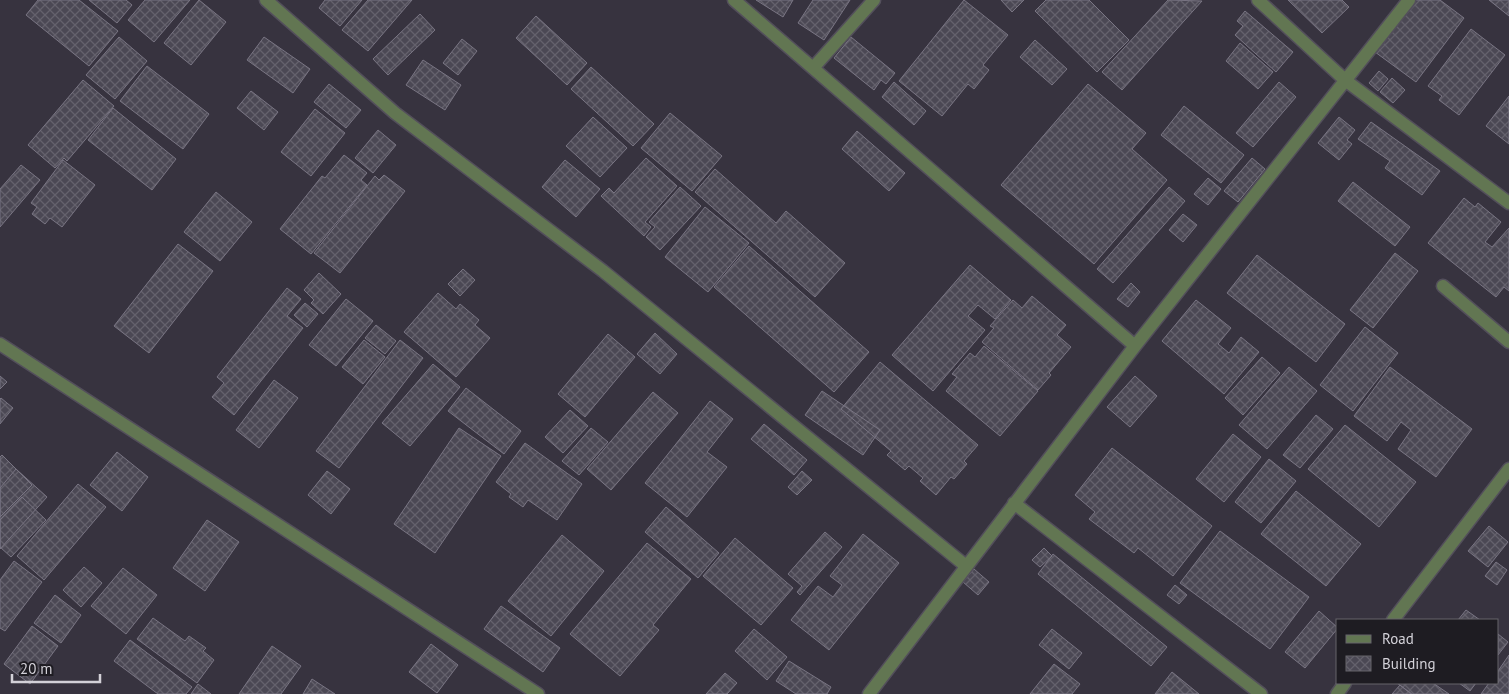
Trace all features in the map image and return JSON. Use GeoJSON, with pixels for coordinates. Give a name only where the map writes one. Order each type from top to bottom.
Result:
{"type":"FeatureCollection","features":[{"type":"Feature","properties":{"kind":"street"},"geometry":{"type":"LineString","coordinates":[[266,0],[395,114],[611,277],[966,566]]}},
{"type":"Feature","properties":{"kind":"street"},"geometry":{"type":"LineString","coordinates":[[734,0],[1135,346]]}},
{"type":"Feature","properties":{"kind":"street"},"geometry":{"type":"LineString","coordinates":[[813,68],[874,0]]}},
{"type":"Feature","properties":{"kind":"street"},"geometry":{"type":"LineString","coordinates":[[1258,0],[1344,80],[1509,203]]}},
{"type":"Feature","properties":{"kind":"street"},"geometry":{"type":"LineString","coordinates":[[869,694],[1135,346],[1409,0]]}},
{"type":"Feature","properties":{"kind":"street"},"geometry":{"type":"LineString","coordinates":[[1444,286],[1509,342]]}},
{"type":"Feature","properties":{"kind":"street"},"geometry":{"type":"LineString","coordinates":[[0,344],[538,694]]}},
{"type":"Feature","properties":{"kind":"street"},"geometry":{"type":"LineString","coordinates":[[1394,619],[1509,470]]}},
{"type":"Feature","properties":{"kind":"street"},"geometry":{"type":"LineString","coordinates":[[1014,503],[1261,694]]}},
{"type":"Feature","properties":{"kind":"building"},"geometry":{"type":"Polygon","coordinates":[[[38,0],[79,0],[118,31],[89,66],[26,15],[38,0]]]}},
{"type":"Feature","properties":{"kind":"building"},"geometry":{"type":"Polygon","coordinates":[[[89,0],[126,0],[132,5],[117,23],[89,0]]]}},
{"type":"Feature","properties":{"kind":"building"},"geometry":{"type":"Polygon","coordinates":[[[145,0],[190,0],[154,42],[128,20],[145,0]]]}},
{"type":"Feature","properties":{"kind":"building"},"geometry":{"type":"Polygon","coordinates":[[[199,0],[226,22],[191,65],[164,43],[199,0]]]}},
{"type":"Feature","properties":{"kind":"building"},"geometry":{"type":"Polygon","coordinates":[[[325,0],[362,0],[340,26],[319,8],[325,0]]]}},
{"type":"Feature","properties":{"kind":"building"},"geometry":{"type":"Polygon","coordinates":[[[368,0],[412,0],[368,51],[342,30],[368,0]]]}},
{"type":"Feature","properties":{"kind":"building"},"geometry":{"type":"Polygon","coordinates":[[[756,0],[793,0],[783,17],[756,0]]]}},
{"type":"Feature","properties":{"kind":"building"},"geometry":{"type":"Polygon","coordinates":[[[813,0],[850,0],[824,40],[798,23],[813,0]]]}},
{"type":"Feature","properties":{"kind":"building"},"geometry":{"type":"Polygon","coordinates":[[[964,0],[1008,35],[983,65],[989,70],[974,89],[968,84],[942,116],[899,81],[964,0]]]}},
{"type":"Feature","properties":{"kind":"building"},"geometry":{"type":"Polygon","coordinates":[[[1001,0],[1024,0],[1012,12],[1001,0]]]}},
{"type":"Feature","properties":{"kind":"building"},"geometry":{"type":"Polygon","coordinates":[[[1046,0],[1089,0],[1129,40],[1097,72],[1035,11],[1046,0]]]}},
{"type":"Feature","properties":{"kind":"building"},"geometry":{"type":"Polygon","coordinates":[[[1168,0],[1202,1],[1122,90],[1102,72],[1168,0]]]}},
{"type":"Feature","properties":{"kind":"building"},"geometry":{"type":"Polygon","coordinates":[[[1288,0],[1342,0],[1349,7],[1322,33],[1288,0]]]}},
{"type":"Feature","properties":{"kind":"building"},"geometry":{"type":"Polygon","coordinates":[[[1415,0],[1440,0],[1464,18],[1416,82],[1375,52],[1415,0]]]}},
{"type":"Feature","properties":{"kind":"building"},"geometry":{"type":"Polygon","coordinates":[[[1489,0],[1509,0],[1509,16],[1489,0]]]}},
{"type":"Feature","properties":{"kind":"building"},"geometry":{"type":"Polygon","coordinates":[[[1245,11],[1293,52],[1276,72],[1235,35],[1243,26],[1237,21],[1245,11]]]}},
{"type":"Feature","properties":{"kind":"building"},"geometry":{"type":"Polygon","coordinates":[[[420,14],[435,30],[388,75],[373,59],[420,14]]]}},
{"type":"Feature","properties":{"kind":"building"},"geometry":{"type":"Polygon","coordinates":[[[536,16],[587,63],[567,85],[516,38],[536,16]]]}},
{"type":"Feature","properties":{"kind":"building"},"geometry":{"type":"Polygon","coordinates":[[[1471,29],[1505,55],[1459,115],[1439,100],[1442,96],[1428,86],[1471,29]]]}},
{"type":"Feature","properties":{"kind":"building"},"geometry":{"type":"Polygon","coordinates":[[[119,37],[147,61],[115,99],[86,75],[119,37]]]}},
{"type":"Feature","properties":{"kind":"building"},"geometry":{"type":"Polygon","coordinates":[[[264,37],[310,69],[293,93],[247,60],[264,37]]]}},
{"type":"Feature","properties":{"kind":"building"},"geometry":{"type":"Polygon","coordinates":[[[851,37],[895,73],[886,84],[881,80],[874,90],[834,58],[851,37]]]}},
{"type":"Feature","properties":{"kind":"building"},"geometry":{"type":"Polygon","coordinates":[[[462,39],[477,51],[458,75],[443,63],[462,39]]]}},
{"type":"Feature","properties":{"kind":"building"},"geometry":{"type":"Polygon","coordinates":[[[1035,40],[1067,69],[1052,85],[1020,57],[1035,40]]]}},
{"type":"Feature","properties":{"kind":"building"},"geometry":{"type":"Polygon","coordinates":[[[1240,43],[1273,72],[1258,89],[1226,61],[1240,43]]]}},
{"type":"Feature","properties":{"kind":"building"},"geometry":{"type":"Polygon","coordinates":[[[423,60],[461,85],[445,110],[406,85],[423,60]]]}},
{"type":"Feature","properties":{"kind":"building"},"geometry":{"type":"Polygon","coordinates":[[[147,66],[209,114],[183,149],[120,101],[147,66]]]}},
{"type":"Feature","properties":{"kind":"building"},"geometry":{"type":"Polygon","coordinates":[[[591,67],[654,124],[633,146],[571,89],[591,67]]]}},
{"type":"Feature","properties":{"kind":"building"},"geometry":{"type":"Polygon","coordinates":[[[1379,71],[1388,79],[1378,91],[1369,83],[1379,71]]]}},
{"type":"Feature","properties":{"kind":"building"},"geometry":{"type":"Polygon","coordinates":[[[1392,78],[1405,90],[1393,103],[1380,92],[1392,78]]]}},
{"type":"Feature","properties":{"kind":"building"},"geometry":{"type":"Polygon","coordinates":[[[83,80],[114,106],[67,161],[64,158],[55,168],[28,145],[83,80]]]}},
{"type":"Feature","properties":{"kind":"building"},"geometry":{"type":"Polygon","coordinates":[[[894,82],[926,111],[914,125],[882,97],[894,82]]]}},
{"type":"Feature","properties":{"kind":"building"},"geometry":{"type":"Polygon","coordinates":[[[1279,82],[1296,97],[1253,147],[1236,133],[1279,82]]]}},
{"type":"Feature","properties":{"kind":"building"},"geometry":{"type":"Polygon","coordinates":[[[329,84],[361,110],[346,128],[314,102],[329,84]]]}},
{"type":"Feature","properties":{"kind":"building"},"geometry":{"type":"Polygon","coordinates":[[[1088,84],[1146,133],[1132,149],[1167,180],[1094,264],[1001,185],[1088,84]]]}},
{"type":"Feature","properties":{"kind":"building"},"geometry":{"type":"Polygon","coordinates":[[[251,91],[278,112],[264,130],[237,108],[251,91]]]}},
{"type":"Feature","properties":{"kind":"building"},"geometry":{"type":"Polygon","coordinates":[[[1509,96],[1509,144],[1486,126],[1509,96]]]}},
{"type":"Feature","properties":{"kind":"building"},"geometry":{"type":"Polygon","coordinates":[[[1184,106],[1244,155],[1221,183],[1161,135],[1184,106]]]}},
{"type":"Feature","properties":{"kind":"building"},"geometry":{"type":"Polygon","coordinates":[[[113,108],[176,159],[152,190],[88,140],[113,108]]]}},
{"type":"Feature","properties":{"kind":"building"},"geometry":{"type":"Polygon","coordinates":[[[315,109],[345,133],[311,176],[281,152],[315,109]]]}},
{"type":"Feature","properties":{"kind":"building"},"geometry":{"type":"Polygon","coordinates":[[[670,113],[722,156],[692,191],[641,148],[670,113]]]}},
{"type":"Feature","properties":{"kind":"building"},"geometry":{"type":"Polygon","coordinates":[[[593,117],[627,148],[600,177],[566,146],[593,117]]]}},
{"type":"Feature","properties":{"kind":"building"},"geometry":{"type":"Polygon","coordinates":[[[1339,117],[1355,130],[1347,140],[1352,144],[1339,160],[1318,143],[1339,117]]]}},
{"type":"Feature","properties":{"kind":"building"},"geometry":{"type":"Polygon","coordinates":[[[1371,122],[1440,171],[1422,195],[1385,168],[1390,161],[1358,139],[1371,122]]]}},
{"type":"Feature","properties":{"kind":"building"},"geometry":{"type":"Polygon","coordinates":[[[378,130],[396,145],[373,173],[355,158],[378,130]]]}},
{"type":"Feature","properties":{"kind":"building"},"geometry":{"type":"Polygon","coordinates":[[[857,131],[905,173],[889,191],[842,149],[857,131]]]}},
{"type":"Feature","properties":{"kind":"building"},"geometry":{"type":"Polygon","coordinates":[[[344,155],[367,173],[361,180],[367,185],[311,254],[280,229],[322,176],[325,178],[344,155]]]}},
{"type":"Feature","properties":{"kind":"building"},"geometry":{"type":"Polygon","coordinates":[[[646,158],[677,186],[645,222],[651,227],[644,236],[601,196],[609,188],[614,193],[646,158]]]}},
{"type":"Feature","properties":{"kind":"building"},"geometry":{"type":"Polygon","coordinates":[[[1252,158],[1265,169],[1238,202],[1224,191],[1252,158]]]}},
{"type":"Feature","properties":{"kind":"building"},"geometry":{"type":"Polygon","coordinates":[[[63,160],[95,185],[62,227],[50,218],[45,224],[32,214],[37,207],[31,203],[63,160]]]}},
{"type":"Feature","properties":{"kind":"building"},"geometry":{"type":"Polygon","coordinates":[[[565,160],[600,189],[576,217],[542,187],[565,160]]]}},
{"type":"Feature","properties":{"kind":"building"},"geometry":{"type":"Polygon","coordinates":[[[21,165],[40,180],[0,227],[0,189],[21,165]]]}},
{"type":"Feature","properties":{"kind":"building"},"geometry":{"type":"Polygon","coordinates":[[[715,169],[776,223],[786,211],[845,263],[815,297],[695,192],[715,169]]]}},
{"type":"Feature","properties":{"kind":"building"},"geometry":{"type":"Polygon","coordinates":[[[384,175],[405,191],[340,273],[314,253],[375,176],[379,180],[384,175]]]}},
{"type":"Feature","properties":{"kind":"building"},"geometry":{"type":"Polygon","coordinates":[[[1208,178],[1221,189],[1208,205],[1194,194],[1208,178]]]}},
{"type":"Feature","properties":{"kind":"building"},"geometry":{"type":"Polygon","coordinates":[[[1353,182],[1410,227],[1395,246],[1338,201],[1353,182]]]}},
{"type":"Feature","properties":{"kind":"building"},"geometry":{"type":"Polygon","coordinates":[[[680,187],[701,206],[660,250],[646,237],[655,227],[649,222],[680,187]]]}},
{"type":"Feature","properties":{"kind":"building"},"geometry":{"type":"Polygon","coordinates":[[[1169,187],[1185,201],[1113,283],[1097,269],[1169,187]]]}},
{"type":"Feature","properties":{"kind":"building"},"geometry":{"type":"Polygon","coordinates":[[[216,192],[252,222],[220,261],[184,232],[216,192]]]}},
{"type":"Feature","properties":{"kind":"building"},"geometry":{"type":"Polygon","coordinates":[[[1464,198],[1475,207],[1478,203],[1501,222],[1485,242],[1492,247],[1509,228],[1509,291],[1504,287],[1496,297],[1428,243],[1464,198]]]}},
{"type":"Feature","properties":{"kind":"building"},"geometry":{"type":"Polygon","coordinates":[[[705,207],[749,243],[708,292],[665,257],[705,207]]]}},
{"type":"Feature","properties":{"kind":"building"},"geometry":{"type":"Polygon","coordinates":[[[1183,214],[1197,225],[1183,242],[1169,230],[1183,214]]]}},
{"type":"Feature","properties":{"kind":"building"},"geometry":{"type":"Polygon","coordinates":[[[178,244],[213,271],[149,353],[114,326],[178,244]]]}},
{"type":"Feature","properties":{"kind":"building"},"geometry":{"type":"Polygon","coordinates":[[[749,246],[869,352],[834,392],[714,287],[749,246]]]}},
{"type":"Feature","properties":{"kind":"building"},"geometry":{"type":"Polygon","coordinates":[[[1395,253],[1418,271],[1373,328],[1350,310],[1395,253]]]}},
{"type":"Feature","properties":{"kind":"building"},"geometry":{"type":"Polygon","coordinates":[[[1257,255],[1345,324],[1316,362],[1227,293],[1257,255]]]}},
{"type":"Feature","properties":{"kind":"building"},"geometry":{"type":"Polygon","coordinates":[[[970,265],[1011,300],[995,319],[978,305],[968,316],[985,330],[933,391],[892,355],[970,265]]]}},
{"type":"Feature","properties":{"kind":"building"},"geometry":{"type":"Polygon","coordinates":[[[463,269],[475,280],[460,296],[448,284],[463,269]]]}},
{"type":"Feature","properties":{"kind":"building"},"geometry":{"type":"Polygon","coordinates":[[[319,273],[341,294],[323,314],[311,303],[314,300],[304,290],[319,273]]]}},
{"type":"Feature","properties":{"kind":"building"},"geometry":{"type":"Polygon","coordinates":[[[1131,283],[1140,292],[1128,307],[1117,299],[1131,283]]]}},
{"type":"Feature","properties":{"kind":"building"},"geometry":{"type":"Polygon","coordinates":[[[287,288],[301,299],[287,316],[303,328],[234,415],[212,397],[224,383],[217,377],[287,288]]]}},
{"type":"Feature","properties":{"kind":"building"},"geometry":{"type":"Polygon","coordinates":[[[438,293],[456,309],[460,304],[479,320],[475,325],[490,338],[456,377],[404,332],[438,293]]]}},
{"type":"Feature","properties":{"kind":"building"},"geometry":{"type":"Polygon","coordinates":[[[1032,296],[1066,325],[1057,335],[1071,347],[1049,373],[1051,375],[1038,390],[982,342],[994,328],[990,326],[1013,300],[1022,308],[1032,296]]]}},
{"type":"Feature","properties":{"kind":"building"},"geometry":{"type":"Polygon","coordinates":[[[346,299],[373,321],[336,366],[309,345],[346,299]]]}},
{"type":"Feature","properties":{"kind":"building"},"geometry":{"type":"Polygon","coordinates":[[[1196,300],[1231,328],[1218,344],[1229,353],[1241,337],[1259,352],[1224,394],[1162,341],[1196,300]]]}},
{"type":"Feature","properties":{"kind":"building"},"geometry":{"type":"Polygon","coordinates":[[[305,303],[318,314],[307,327],[294,315],[305,303]]]}},
{"type":"Feature","properties":{"kind":"building"},"geometry":{"type":"Polygon","coordinates":[[[376,325],[396,341],[385,354],[365,338],[376,325]]]}},
{"type":"Feature","properties":{"kind":"building"},"geometry":{"type":"Polygon","coordinates":[[[1365,327],[1398,353],[1353,411],[1320,385],[1365,327]]]}},
{"type":"Feature","properties":{"kind":"building"},"geometry":{"type":"Polygon","coordinates":[[[655,333],[677,354],[660,374],[637,354],[655,333]]]}},
{"type":"Feature","properties":{"kind":"building"},"geometry":{"type":"Polygon","coordinates":[[[608,334],[635,357],[585,417],[558,394],[608,334]]]}},
{"type":"Feature","properties":{"kind":"building"},"geometry":{"type":"Polygon","coordinates":[[[364,340],[385,357],[363,384],[342,367],[364,340]]]}},
{"type":"Feature","properties":{"kind":"building"},"geometry":{"type":"Polygon","coordinates":[[[400,340],[423,358],[339,468],[316,451],[400,340]]]}},
{"type":"Feature","properties":{"kind":"building"},"geometry":{"type":"Polygon","coordinates":[[[984,346],[1038,391],[1000,436],[946,391],[957,377],[952,374],[970,353],[975,357],[984,346]]]}},
{"type":"Feature","properties":{"kind":"building"},"geometry":{"type":"Polygon","coordinates":[[[1262,357],[1280,373],[1243,415],[1225,398],[1262,357]]]}},
{"type":"Feature","properties":{"kind":"building"},"geometry":{"type":"Polygon","coordinates":[[[880,362],[978,445],[964,461],[967,464],[954,479],[951,477],[936,495],[920,481],[923,478],[909,466],[905,470],[887,455],[891,451],[841,409],[880,362]]]}},
{"type":"Feature","properties":{"kind":"building"},"geometry":{"type":"Polygon","coordinates":[[[433,364],[460,387],[410,446],[382,423],[433,364]]]}},
{"type":"Feature","properties":{"kind":"building"},"geometry":{"type":"Polygon","coordinates":[[[1289,367],[1317,391],[1267,449],[1239,425],[1289,367]]]}},
{"type":"Feature","properties":{"kind":"building"},"geometry":{"type":"Polygon","coordinates":[[[1390,367],[1472,429],[1436,477],[1398,449],[1411,430],[1401,422],[1387,441],[1354,416],[1390,367]]]}},
{"type":"Feature","properties":{"kind":"building"},"geometry":{"type":"Polygon","coordinates":[[[0,376],[7,382],[0,389],[0,376]]]}},
{"type":"Feature","properties":{"kind":"building"},"geometry":{"type":"Polygon","coordinates":[[[1135,376],[1157,396],[1130,427],[1107,407],[1135,376]]]}},
{"type":"Feature","properties":{"kind":"building"},"geometry":{"type":"Polygon","coordinates":[[[274,380],[298,398],[259,448],[236,430],[274,380]]]}},
{"type":"Feature","properties":{"kind":"building"},"geometry":{"type":"Polygon","coordinates":[[[466,388],[521,431],[504,454],[448,411],[466,388]]]}},
{"type":"Feature","properties":{"kind":"building"},"geometry":{"type":"Polygon","coordinates":[[[822,391],[880,430],[863,455],[805,415],[822,391]]]}},
{"type":"Feature","properties":{"kind":"building"},"geometry":{"type":"Polygon","coordinates":[[[653,392],[678,413],[611,490],[587,469],[653,392]]]}},
{"type":"Feature","properties":{"kind":"building"},"geometry":{"type":"Polygon","coordinates":[[[0,399],[13,408],[0,424],[0,399]]]}},
{"type":"Feature","properties":{"kind":"building"},"geometry":{"type":"Polygon","coordinates":[[[710,401],[733,419],[707,452],[727,467],[687,517],[645,483],[710,401]]]}},
{"type":"Feature","properties":{"kind":"building"},"geometry":{"type":"Polygon","coordinates":[[[570,410],[588,426],[563,453],[545,437],[570,410]]]}},
{"type":"Feature","properties":{"kind":"building"},"geometry":{"type":"Polygon","coordinates":[[[1316,415],[1333,429],[1300,468],[1283,455],[1316,415]]]}},
{"type":"Feature","properties":{"kind":"building"},"geometry":{"type":"Polygon","coordinates":[[[764,424],[807,460],[794,475],[751,439],[764,424]]]}},
{"type":"Feature","properties":{"kind":"building"},"geometry":{"type":"Polygon","coordinates":[[[1345,425],[1416,482],[1379,527],[1308,469],[1345,425]]]}},
{"type":"Feature","properties":{"kind":"building"},"geometry":{"type":"Polygon","coordinates":[[[459,428],[501,456],[435,553],[394,524],[459,428]]]}},
{"type":"Feature","properties":{"kind":"building"},"geometry":{"type":"Polygon","coordinates":[[[591,428],[608,442],[579,475],[562,461],[591,428]]]}},
{"type":"Feature","properties":{"kind":"building"},"geometry":{"type":"Polygon","coordinates":[[[1233,434],[1261,457],[1224,502],[1196,479],[1233,434]]]}},
{"type":"Feature","properties":{"kind":"building"},"geometry":{"type":"Polygon","coordinates":[[[525,443],[582,484],[557,520],[528,500],[523,507],[509,497],[511,494],[496,482],[525,443]]]}},
{"type":"Feature","properties":{"kind":"building"},"geometry":{"type":"Polygon","coordinates":[[[1112,448],[1212,526],[1173,576],[1138,548],[1134,553],[1089,519],[1095,512],[1075,495],[1112,448]]]}},
{"type":"Feature","properties":{"kind":"building"},"geometry":{"type":"Polygon","coordinates":[[[117,452],[148,477],[122,511],[90,485],[117,452]]]}},
{"type":"Feature","properties":{"kind":"building"},"geometry":{"type":"Polygon","coordinates":[[[2,455],[32,485],[0,517],[0,457],[2,455]]]}},
{"type":"Feature","properties":{"kind":"building"},"geometry":{"type":"Polygon","coordinates":[[[1269,459],[1296,481],[1261,523],[1235,502],[1269,459]]]}},
{"type":"Feature","properties":{"kind":"building"},"geometry":{"type":"Polygon","coordinates":[[[16,469],[47,497],[0,549],[0,488],[16,469]]]}},
{"type":"Feature","properties":{"kind":"building"},"geometry":{"type":"Polygon","coordinates":[[[327,471],[350,489],[331,514],[308,495],[327,471]]]}},
{"type":"Feature","properties":{"kind":"building"},"geometry":{"type":"Polygon","coordinates":[[[802,471],[812,480],[797,495],[788,487],[802,471]]]}},
{"type":"Feature","properties":{"kind":"building"},"geometry":{"type":"Polygon","coordinates":[[[78,484],[106,507],[44,580],[17,556],[78,484]]]}},
{"type":"Feature","properties":{"kind":"building"},"geometry":{"type":"Polygon","coordinates":[[[1296,491],[1361,544],[1326,586],[1261,534],[1296,491]]]}},
{"type":"Feature","properties":{"kind":"building"},"geometry":{"type":"Polygon","coordinates":[[[22,497],[46,520],[11,557],[0,547],[0,520],[22,497]]]}},
{"type":"Feature","properties":{"kind":"building"},"geometry":{"type":"Polygon","coordinates":[[[666,507],[719,553],[698,578],[645,532],[666,507]]]}},
{"type":"Feature","properties":{"kind":"building"},"geometry":{"type":"Polygon","coordinates":[[[207,520],[239,542],[205,591],[173,568],[207,520]]]}},
{"type":"Feature","properties":{"kind":"building"},"geometry":{"type":"Polygon","coordinates":[[[1489,526],[1508,542],[1488,567],[1468,551],[1489,526]]]}},
{"type":"Feature","properties":{"kind":"building"},"geometry":{"type":"Polygon","coordinates":[[[1220,531],[1309,597],[1270,649],[1180,583],[1220,531]]]}},
{"type":"Feature","properties":{"kind":"building"},"geometry":{"type":"Polygon","coordinates":[[[825,532],[842,547],[800,595],[797,592],[802,586],[788,574],[825,532]]]}},
{"type":"Feature","properties":{"kind":"building"},"geometry":{"type":"Polygon","coordinates":[[[863,534],[899,563],[829,650],[791,620],[818,586],[833,597],[842,585],[830,576],[863,534]]]}},
{"type":"Feature","properties":{"kind":"building"},"geometry":{"type":"Polygon","coordinates":[[[562,535],[604,571],[551,636],[508,601],[562,535]]]}},
{"type":"Feature","properties":{"kind":"building"},"geometry":{"type":"Polygon","coordinates":[[[735,538],[793,588],[761,625],[703,576],[735,538]]]}},
{"type":"Feature","properties":{"kind":"building"},"geometry":{"type":"Polygon","coordinates":[[[647,543],[691,579],[653,625],[659,630],[620,676],[570,634],[647,543]]]}},
{"type":"Feature","properties":{"kind":"building"},"geometry":{"type":"Polygon","coordinates":[[[1044,548],[1052,556],[1040,567],[1032,560],[1044,548]]]}},
{"type":"Feature","properties":{"kind":"building"},"geometry":{"type":"Polygon","coordinates":[[[1053,554],[1167,647],[1151,666],[1038,574],[1053,554]]]}},
{"type":"Feature","properties":{"kind":"building"},"geometry":{"type":"Polygon","coordinates":[[[14,561],[42,582],[5,631],[0,628],[0,580],[14,561]]]}},
{"type":"Feature","properties":{"kind":"building"},"geometry":{"type":"Polygon","coordinates":[[[1496,562],[1507,570],[1497,585],[1485,576],[1496,562]]]}},
{"type":"Feature","properties":{"kind":"building"},"geometry":{"type":"Polygon","coordinates":[[[84,567],[102,583],[81,607],[63,590],[84,567]]]}},
{"type":"Feature","properties":{"kind":"building"},"geometry":{"type":"Polygon","coordinates":[[[123,568],[157,595],[126,634],[91,606],[123,568]]]}},
{"type":"Feature","properties":{"kind":"building"},"geometry":{"type":"Polygon","coordinates":[[[974,569],[989,582],[978,595],[963,582],[974,569]]]}},
{"type":"Feature","properties":{"kind":"building"},"geometry":{"type":"Polygon","coordinates":[[[1175,585],[1187,595],[1179,604],[1167,595],[1175,585]]]}},
{"type":"Feature","properties":{"kind":"building"},"geometry":{"type":"Polygon","coordinates":[[[55,595],[81,615],[61,643],[34,623],[55,595]]]}},
{"type":"Feature","properties":{"kind":"building"},"geometry":{"type":"Polygon","coordinates":[[[501,606],[560,648],[543,672],[484,629],[501,606]]]}},
{"type":"Feature","properties":{"kind":"building"},"geometry":{"type":"Polygon","coordinates":[[[1466,610],[1479,619],[1459,619],[1466,610]]]}},
{"type":"Feature","properties":{"kind":"building"},"geometry":{"type":"Polygon","coordinates":[[[1319,611],[1336,626],[1336,630],[1305,668],[1285,652],[1319,611]]]}},
{"type":"Feature","properties":{"kind":"building"},"geometry":{"type":"Polygon","coordinates":[[[153,618],[185,641],[189,636],[206,648],[203,651],[214,660],[197,683],[137,639],[153,618]]]}},
{"type":"Feature","properties":{"kind":"building"},"geometry":{"type":"Polygon","coordinates":[[[32,626],[58,646],[30,684],[4,664],[32,626]]]}},
{"type":"Feature","properties":{"kind":"building"},"geometry":{"type":"Polygon","coordinates":[[[754,629],[787,657],[767,680],[735,651],[754,629]]]}},
{"type":"Feature","properties":{"kind":"building"},"geometry":{"type":"Polygon","coordinates":[[[1052,629],[1082,653],[1069,669],[1039,645],[1052,629]]]}},
{"type":"Feature","properties":{"kind":"building"},"geometry":{"type":"Polygon","coordinates":[[[1499,635],[1508,642],[1499,654],[1499,635]]]}},
{"type":"Feature","properties":{"kind":"building"},"geometry":{"type":"Polygon","coordinates":[[[130,640],[192,687],[186,694],[158,694],[114,661],[130,640]]]}},
{"type":"Feature","properties":{"kind":"building"},"geometry":{"type":"Polygon","coordinates":[[[431,644],[458,665],[437,693],[409,672],[431,644]]]}},
{"type":"Feature","properties":{"kind":"building"},"geometry":{"type":"Polygon","coordinates":[[[272,646],[301,666],[281,694],[239,694],[272,646]]]}},
{"type":"Feature","properties":{"kind":"building"},"geometry":{"type":"Polygon","coordinates":[[[1509,655],[1509,694],[1481,694],[1488,684],[1499,684],[1499,670],[1509,655]]]}},
{"type":"Feature","properties":{"kind":"building"},"geometry":{"type":"Polygon","coordinates":[[[789,661],[831,687],[827,694],[796,694],[776,681],[789,661]]]}},
{"type":"Feature","properties":{"kind":"building"},"geometry":{"type":"Polygon","coordinates":[[[1054,664],[1080,684],[1072,694],[1030,694],[1054,664]]]}},
{"type":"Feature","properties":{"kind":"building"},"geometry":{"type":"Polygon","coordinates":[[[1172,672],[1199,694],[1155,694],[1172,672]]]}},
{"type":"Feature","properties":{"kind":"building"},"geometry":{"type":"Polygon","coordinates":[[[725,673],[737,683],[727,694],[706,694],[725,673]]]}},
{"type":"Feature","properties":{"kind":"building"},"geometry":{"type":"Polygon","coordinates":[[[312,679],[335,694],[303,694],[312,679]]]}},
{"type":"Feature","properties":{"kind":"building"},"geometry":{"type":"Polygon","coordinates":[[[198,684],[211,694],[191,694],[198,684]]]}},
{"type":"Feature","properties":{"kind":"building"},"geometry":{"type":"Polygon","coordinates":[[[1398,684],[1434,684],[1449,694],[1412,694],[1398,684]]]}},
{"type":"Feature","properties":{"kind":"building"},"geometry":{"type":"Polygon","coordinates":[[[1460,684],[1475,684],[1470,691],[1460,684]]]}},
{"type":"Feature","properties":{"kind":"building"},"geometry":{"type":"Polygon","coordinates":[[[1400,685],[1411,694],[1392,694],[1400,685]]]}}]}
